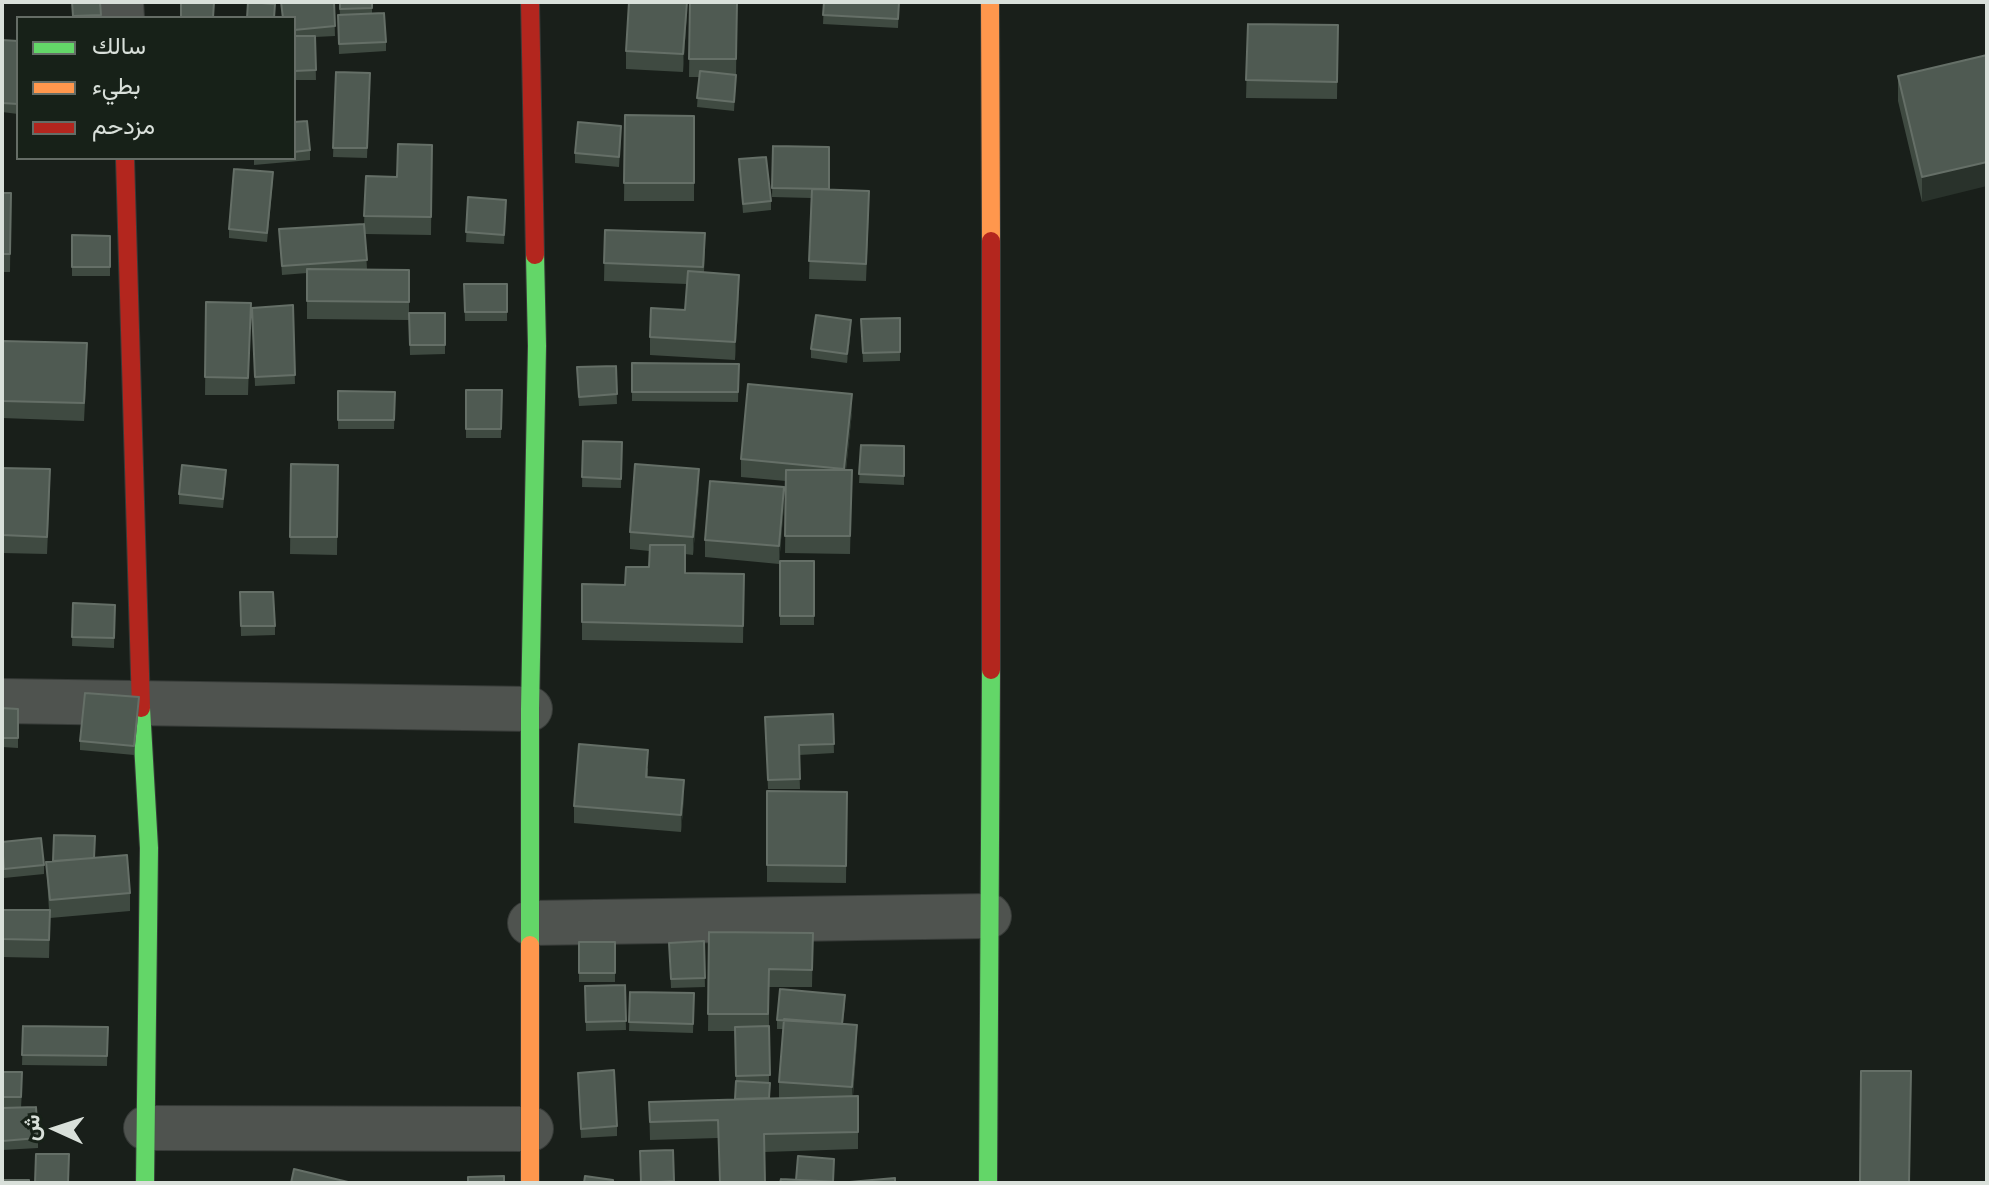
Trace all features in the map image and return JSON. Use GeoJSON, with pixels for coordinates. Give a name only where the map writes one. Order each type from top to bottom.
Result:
{"type":"FeatureCollection","features":[{"type":"Feature","properties":{"kind":"street"},"geometry":{"type":"LineString","coordinates":[[530,2],[537,346],[530,709],[530,1183]]}},
{"type":"Feature","properties":{"kind":"street"},"geometry":{"type":"LineString","coordinates":[[988,1183],[992,473],[990,2]]}},
{"type":"Feature","properties":{"kind":"street"},"geometry":{"type":"LineString","coordinates":[[125,160],[141,702],[149,848],[145,1183]]}},
{"type":"Feature","properties":{"kind":"street"},"geometry":{"type":"LineString","coordinates":[[2,701],[530,709]]}},
{"type":"Feature","properties":{"kind":"street"},"geometry":{"type":"LineString","coordinates":[[530,923],[989,916]]}},
{"type":"Feature","properties":{"kind":"street"},"geometry":{"type":"LineString","coordinates":[[146,1128],[531,1129]]}},
{"type":"Feature","properties":{"kind":"building"},"geometry":{"type":"Polygon","coordinates":[[[72,2],[100,2],[101,15],[73,16],[72,2]]]}},
{"type":"Feature","properties":{"kind":"building"},"geometry":{"type":"Polygon","coordinates":[[[181,2],[214,2],[213,16],[181,16],[181,2]]]}},
{"type":"Feature","properties":{"kind":"building"},"geometry":{"type":"Polygon","coordinates":[[[248,2],[275,4],[274,16],[247,16],[248,2]]]}},
{"type":"Feature","properties":{"kind":"building"},"geometry":{"type":"Polygon","coordinates":[[[281,2],[334,2],[335,26],[296,30],[296,16],[283,16],[281,2]]]}},
{"type":"Feature","properties":{"kind":"building"},"geometry":{"type":"Polygon","coordinates":[[[340,2],[372,2],[372,8],[340,9],[340,2]]]}},
{"type":"Feature","properties":{"kind":"building"},"geometry":{"type":"Polygon","coordinates":[[[629,2],[687,2],[683,54],[626,51],[629,2]]]}},
{"type":"Feature","properties":{"kind":"building"},"geometry":{"type":"Polygon","coordinates":[[[690,2],[737,2],[736,59],[689,59],[690,2]]]}},
{"type":"Feature","properties":{"kind":"building"},"geometry":{"type":"Polygon","coordinates":[[[824,2],[899,2],[898,19],[823,15],[824,2]]]}},
{"type":"Feature","properties":{"kind":"building"},"geometry":{"type":"Polygon","coordinates":[[[384,13],[386,42],[339,44],[338,15],[384,13]]]}},
{"type":"Feature","properties":{"kind":"building"},"geometry":{"type":"Polygon","coordinates":[[[1248,24],[1338,25],[1337,82],[1246,80],[1248,24]]]}},
{"type":"Feature","properties":{"kind":"building"},"geometry":{"type":"Polygon","coordinates":[[[296,36],[315,36],[316,70],[296,71],[296,36]]]}},
{"type":"Feature","properties":{"kind":"building"},"geometry":{"type":"Polygon","coordinates":[[[2,40],[16,41],[16,104],[2,103],[2,40]]]}},
{"type":"Feature","properties":{"kind":"building"},"geometry":{"type":"Polygon","coordinates":[[[1987,55],[1987,162],[1922,177],[1898,76],[1987,55]]]}},
{"type":"Feature","properties":{"kind":"building"},"geometry":{"type":"Polygon","coordinates":[[[700,71],[736,75],[734,102],[697,98],[700,71]]]}},
{"type":"Feature","properties":{"kind":"building"},"geometry":{"type":"Polygon","coordinates":[[[336,72],[370,73],[367,148],[333,148],[336,72]]]}},
{"type":"Feature","properties":{"kind":"building"},"geometry":{"type":"Polygon","coordinates":[[[625,115],[694,116],[694,183],[624,183],[625,115]]]}},
{"type":"Feature","properties":{"kind":"building"},"geometry":{"type":"Polygon","coordinates":[[[307,121],[310,150],[296,152],[296,122],[307,121]]]}},
{"type":"Feature","properties":{"kind":"building"},"geometry":{"type":"Polygon","coordinates":[[[578,122],[621,126],[619,157],[575,153],[578,122]]]}},
{"type":"Feature","properties":{"kind":"building"},"geometry":{"type":"Polygon","coordinates":[[[398,144],[432,145],[431,217],[364,216],[366,176],[397,177],[398,144]]]}},
{"type":"Feature","properties":{"kind":"building"},"geometry":{"type":"Polygon","coordinates":[[[773,146],[829,147],[829,189],[772,188],[773,146]]]}},
{"type":"Feature","properties":{"kind":"building"},"geometry":{"type":"Polygon","coordinates":[[[766,157],[771,201],[743,204],[739,159],[766,157]]]}},
{"type":"Feature","properties":{"kind":"building"},"geometry":{"type":"Polygon","coordinates":[[[234,169],[273,172],[267,233],[229,229],[234,169]]]}},
{"type":"Feature","properties":{"kind":"building"},"geometry":{"type":"Polygon","coordinates":[[[812,189],[869,191],[866,264],[809,261],[812,189]]]}},
{"type":"Feature","properties":{"kind":"building"},"geometry":{"type":"Polygon","coordinates":[[[2,193],[11,193],[10,254],[2,254],[2,193]]]}},
{"type":"Feature","properties":{"kind":"building"},"geometry":{"type":"Polygon","coordinates":[[[468,197],[506,200],[504,235],[466,232],[468,197]]]}},
{"type":"Feature","properties":{"kind":"building"},"geometry":{"type":"Polygon","coordinates":[[[364,224],[367,260],[282,266],[279,229],[364,224]]]}},
{"type":"Feature","properties":{"kind":"building"},"geometry":{"type":"Polygon","coordinates":[[[605,230],[705,233],[703,267],[604,263],[605,230]]]}},
{"type":"Feature","properties":{"kind":"building"},"geometry":{"type":"Polygon","coordinates":[[[72,235],[110,236],[110,267],[72,267],[72,235]]]}},
{"type":"Feature","properties":{"kind":"building"},"geometry":{"type":"Polygon","coordinates":[[[307,269],[409,270],[409,302],[307,301],[307,269]]]}},
{"type":"Feature","properties":{"kind":"building"},"geometry":{"type":"Polygon","coordinates":[[[688,271],[739,275],[735,342],[650,337],[651,308],[685,310],[688,271]]]}},
{"type":"Feature","properties":{"kind":"building"},"geometry":{"type":"Polygon","coordinates":[[[464,284],[507,284],[507,312],[465,312],[464,284]]]}},
{"type":"Feature","properties":{"kind":"building"},"geometry":{"type":"Polygon","coordinates":[[[206,302],[251,303],[248,378],[205,377],[206,302]]]}},
{"type":"Feature","properties":{"kind":"building"},"geometry":{"type":"Polygon","coordinates":[[[293,305],[295,375],[255,377],[252,308],[293,305]]]}},
{"type":"Feature","properties":{"kind":"building"},"geometry":{"type":"Polygon","coordinates":[[[409,313],[445,313],[445,345],[410,345],[409,313]]]}},
{"type":"Feature","properties":{"kind":"building"},"geometry":{"type":"Polygon","coordinates":[[[816,315],[851,320],[847,354],[811,349],[816,315]]]}},
{"type":"Feature","properties":{"kind":"building"},"geometry":{"type":"Polygon","coordinates":[[[900,318],[900,352],[863,353],[861,319],[900,318]]]}},
{"type":"Feature","properties":{"kind":"building"},"geometry":{"type":"Polygon","coordinates":[[[2,341],[87,343],[84,403],[2,401],[2,341]]]}},
{"type":"Feature","properties":{"kind":"building"},"geometry":{"type":"Polygon","coordinates":[[[632,363],[739,364],[738,392],[632,392],[632,363]]]}},
{"type":"Feature","properties":{"kind":"building"},"geometry":{"type":"Polygon","coordinates":[[[616,366],[617,394],[579,397],[577,367],[616,366]]]}},
{"type":"Feature","properties":{"kind":"building"},"geometry":{"type":"Polygon","coordinates":[[[748,384],[852,394],[844,469],[741,459],[748,384]]]}},
{"type":"Feature","properties":{"kind":"building"},"geometry":{"type":"Polygon","coordinates":[[[466,390],[502,390],[501,429],[466,429],[466,390]]]}},
{"type":"Feature","properties":{"kind":"building"},"geometry":{"type":"Polygon","coordinates":[[[338,391],[395,392],[394,420],[338,420],[338,391]]]}},
{"type":"Feature","properties":{"kind":"building"},"geometry":{"type":"Polygon","coordinates":[[[583,441],[622,442],[621,479],[582,477],[583,441]]]}},
{"type":"Feature","properties":{"kind":"building"},"geometry":{"type":"Polygon","coordinates":[[[861,445],[904,446],[904,476],[859,474],[861,445]]]}},
{"type":"Feature","properties":{"kind":"building"},"geometry":{"type":"Polygon","coordinates":[[[291,464],[338,465],[337,537],[290,537],[291,464]]]}},
{"type":"Feature","properties":{"kind":"building"},"geometry":{"type":"Polygon","coordinates":[[[635,464],[699,469],[693,537],[630,532],[635,464]]]}},
{"type":"Feature","properties":{"kind":"building"},"geometry":{"type":"Polygon","coordinates":[[[182,465],[226,470],[223,499],[179,494],[182,465]]]}},
{"type":"Feature","properties":{"kind":"building"},"geometry":{"type":"Polygon","coordinates":[[[2,468],[50,469],[47,537],[2,535],[2,468]]]}},
{"type":"Feature","properties":{"kind":"building"},"geometry":{"type":"Polygon","coordinates":[[[786,470],[852,470],[850,536],[785,536],[786,470]]]}},
{"type":"Feature","properties":{"kind":"building"},"geometry":{"type":"Polygon","coordinates":[[[710,481],[784,487],[779,546],[705,540],[710,481]]]}},
{"type":"Feature","properties":{"kind":"building"},"geometry":{"type":"Polygon","coordinates":[[[650,545],[685,545],[685,573],[744,574],[743,626],[582,622],[582,584],[625,585],[626,567],[649,567],[650,545]]]}},
{"type":"Feature","properties":{"kind":"building"},"geometry":{"type":"Polygon","coordinates":[[[780,561],[814,561],[814,616],[780,616],[780,561]]]}},
{"type":"Feature","properties":{"kind":"building"},"geometry":{"type":"Polygon","coordinates":[[[240,592],[273,592],[275,626],[241,626],[240,592]]]}},
{"type":"Feature","properties":{"kind":"building"},"geometry":{"type":"Polygon","coordinates":[[[73,603],[115,605],[114,638],[72,637],[73,603]]]}},
{"type":"Feature","properties":{"kind":"building"},"geometry":{"type":"Polygon","coordinates":[[[85,693],[139,697],[134,746],[80,741],[85,693]]]}},
{"type":"Feature","properties":{"kind":"building"},"geometry":{"type":"Polygon","coordinates":[[[2,708],[18,709],[18,738],[2,738],[2,708]]]}},
{"type":"Feature","properties":{"kind":"building"},"geometry":{"type":"Polygon","coordinates":[[[833,714],[834,744],[799,745],[800,779],[768,780],[765,717],[833,714]]]}},
{"type":"Feature","properties":{"kind":"building"},"geometry":{"type":"Polygon","coordinates":[[[579,744],[648,750],[646,777],[684,780],[681,815],[574,806],[579,744]]]}},
{"type":"Feature","properties":{"kind":"building"},"geometry":{"type":"Polygon","coordinates":[[[767,791],[847,792],[846,866],[767,865],[767,791]]]}},
{"type":"Feature","properties":{"kind":"building"},"geometry":{"type":"Polygon","coordinates":[[[54,835],[95,836],[94,858],[53,861],[54,835]]]}},
{"type":"Feature","properties":{"kind":"building"},"geometry":{"type":"Polygon","coordinates":[[[41,838],[44,865],[4,869],[2,842],[41,838]]]}},
{"type":"Feature","properties":{"kind":"building"},"geometry":{"type":"Polygon","coordinates":[[[127,855],[130,893],[50,900],[46,862],[127,855]]]}},
{"type":"Feature","properties":{"kind":"building"},"geometry":{"type":"Polygon","coordinates":[[[2,910],[50,910],[49,940],[2,939],[2,910]]]}},
{"type":"Feature","properties":{"kind":"building"},"geometry":{"type":"Polygon","coordinates":[[[709,932],[813,933],[812,970],[769,969],[768,1014],[708,1014],[709,932]]]}},
{"type":"Feature","properties":{"kind":"building"},"geometry":{"type":"Polygon","coordinates":[[[704,941],[705,978],[671,979],[669,943],[704,941]]]}},
{"type":"Feature","properties":{"kind":"building"},"geometry":{"type":"Polygon","coordinates":[[[579,942],[615,942],[615,973],[579,973],[579,942]]]}},
{"type":"Feature","properties":{"kind":"building"},"geometry":{"type":"Polygon","coordinates":[[[625,985],[626,1021],[586,1022],[585,986],[625,985]]]}},
{"type":"Feature","properties":{"kind":"building"},"geometry":{"type":"Polygon","coordinates":[[[780,989],[845,995],[842,1024],[777,1020],[780,989]]]}},
{"type":"Feature","properties":{"kind":"building"},"geometry":{"type":"Polygon","coordinates":[[[630,992],[694,993],[693,1024],[629,1022],[630,992]]]}},
{"type":"Feature","properties":{"kind":"building"},"geometry":{"type":"Polygon","coordinates":[[[784,1019],[857,1025],[852,1087],[779,1082],[784,1019]]]}},
{"type":"Feature","properties":{"kind":"building"},"geometry":{"type":"Polygon","coordinates":[[[23,1026],[108,1027],[107,1056],[22,1055],[23,1026]]]}},
{"type":"Feature","properties":{"kind":"building"},"geometry":{"type":"Polygon","coordinates":[[[769,1026],[770,1075],[736,1076],[735,1027],[769,1026]]]}},
{"type":"Feature","properties":{"kind":"building"},"geometry":{"type":"Polygon","coordinates":[[[614,1070],[617,1126],[581,1129],[578,1073],[614,1070]]]}},
{"type":"Feature","properties":{"kind":"building"},"geometry":{"type":"Polygon","coordinates":[[[1861,1071],[1911,1071],[1909,1183],[1860,1183],[1861,1071]]]}},
{"type":"Feature","properties":{"kind":"building"},"geometry":{"type":"Polygon","coordinates":[[[2,1072],[22,1072],[21,1097],[2,1097],[2,1072]]]}},
{"type":"Feature","properties":{"kind":"building"},"geometry":{"type":"Polygon","coordinates":[[[736,1081],[770,1083],[769,1098],[735,1099],[736,1081]]]}},
{"type":"Feature","properties":{"kind":"building"},"geometry":{"type":"Polygon","coordinates":[[[858,1096],[858,1132],[764,1134],[765,1183],[720,1183],[718,1120],[650,1122],[649,1102],[858,1096]]]}},
{"type":"Feature","properties":{"kind":"building"},"geometry":{"type":"Polygon","coordinates":[[[36,1107],[38,1138],[2,1141],[2,1108],[36,1107]]]}},
{"type":"Feature","properties":{"kind":"building"},"geometry":{"type":"Polygon","coordinates":[[[673,1150],[674,1181],[641,1183],[640,1151],[673,1150]]]}},
{"type":"Feature","properties":{"kind":"building"},"geometry":{"type":"Polygon","coordinates":[[[36,1154],[69,1154],[68,1183],[35,1183],[36,1154]]]}},
{"type":"Feature","properties":{"kind":"building"},"geometry":{"type":"Polygon","coordinates":[[[798,1156],[834,1159],[833,1182],[796,1180],[798,1156]]]}},
{"type":"Feature","properties":{"kind":"building"},"geometry":{"type":"Polygon","coordinates":[[[294,1169],[348,1182],[348,1183],[291,1183],[294,1169]]]}},
{"type":"Feature","properties":{"kind":"building"},"geometry":{"type":"Polygon","coordinates":[[[504,1176],[504,1183],[468,1183],[468,1177],[504,1176]]]}},
{"type":"Feature","properties":{"kind":"building"},"geometry":{"type":"Polygon","coordinates":[[[585,1176],[613,1180],[613,1183],[584,1183],[585,1176]]]}},
{"type":"Feature","properties":{"kind":"building"},"geometry":{"type":"Polygon","coordinates":[[[895,1178],[895,1183],[838,1183],[895,1178]]]}},
{"type":"Feature","properties":{"kind":"building"},"geometry":{"type":"Polygon","coordinates":[[[781,1179],[838,1182],[838,1183],[780,1183],[781,1179]]]}},
{"type":"Feature","properties":{"kind":"building"},"geometry":{"type":"Polygon","coordinates":[[[2,1180],[29,1180],[29,1183],[2,1183],[2,1180]]]}},
{"type":"Feature","properties":{"kind":"traffic: fast"},"geometry":{"type":"LineString","coordinates":[[530,945],[530,709],[537,346],[535,255]]}},
{"type":"Feature","properties":{"kind":"traffic: fast"},"geometry":{"type":"LineString","coordinates":[[988,1183],[991,670]]}},
{"type":"Feature","properties":{"kind":"traffic: fast"},"geometry":{"type":"LineString","coordinates":[[141,708],[149,848],[145,1183]]}},
{"type":"Feature","properties":{"kind":"traffic: slow"},"geometry":{"type":"LineString","coordinates":[[990,2],[991,241]]}},
{"type":"Feature","properties":{"kind":"traffic: slow"},"geometry":{"type":"LineString","coordinates":[[530,945],[530,1183]]}},
{"type":"Feature","properties":{"kind":"traffic: jam"},"geometry":{"type":"LineString","coordinates":[[530,2],[535,255]]}},
{"type":"Feature","properties":{"kind":"traffic: jam"},"geometry":{"type":"LineString","coordinates":[[125,160],[141,708]]}},
{"type":"Feature","properties":{"kind":"traffic: jam"},"geometry":{"type":"LineString","coordinates":[[991,241],[991,670]]}}]}
